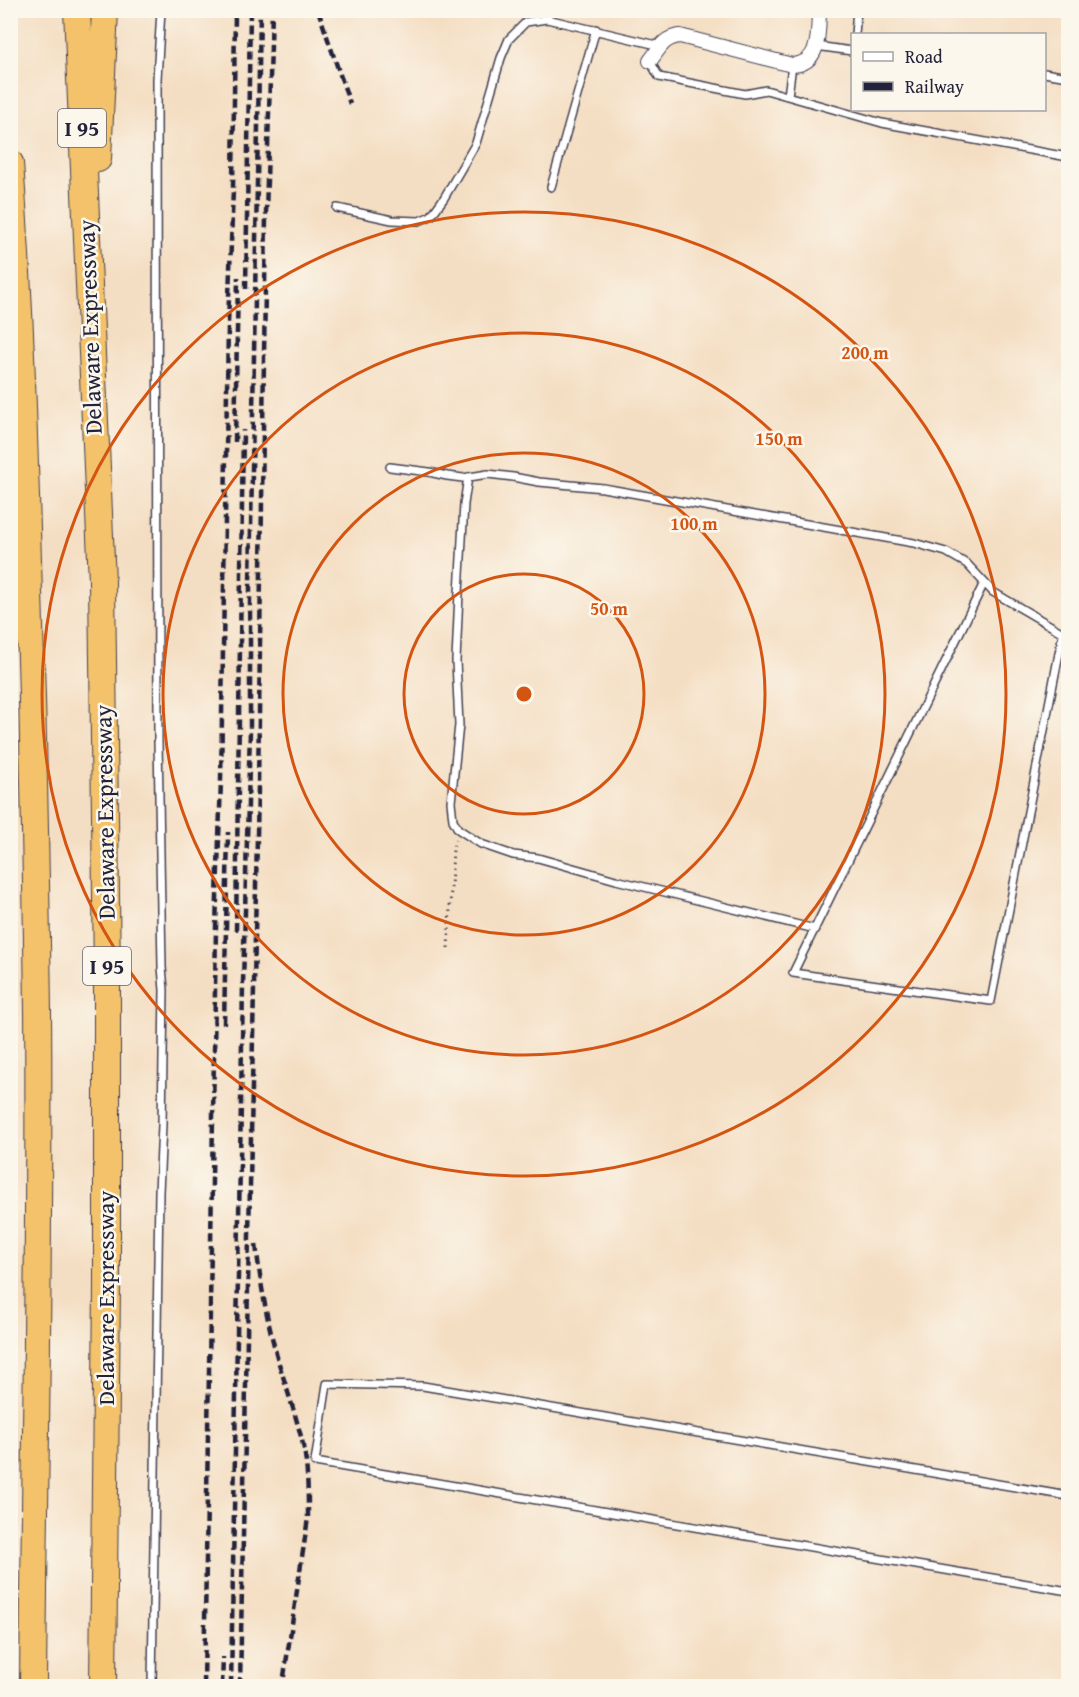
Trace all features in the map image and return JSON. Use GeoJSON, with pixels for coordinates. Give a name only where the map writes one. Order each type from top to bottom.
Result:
{"type":"FeatureCollection","features":[{"type":"Feature","properties":{"kind":"highway","name":"Delaware Expressway"},"geometry":{"type":"LineString","coordinates":[[77,10],[102,582],[107,974],[107,1297],[103,1686]]}},
{"type":"Feature","properties":{"kind":"highway"},"geometry":{"type":"LineString","coordinates":[[87,245],[98,166],[105,10]]}},
{"type":"Feature","properties":{"kind":"highway"},"geometry":{"type":"LineString","coordinates":[[10,163],[24,420],[35,797],[38,1214],[33,1686]]}},
{"type":"Feature","properties":{"kind":"street"},"geometry":{"type":"LineString","coordinates":[[650,61],[664,41],[671,37],[687,37],[792,64],[801,64],[814,54],[819,10]]}},
{"type":"Feature","properties":{"kind":"lane"},"geometry":{"type":"LineString","coordinates":[[152,1686],[164,990],[158,752],[157,79],[161,10]]}},
{"type":"Feature","properties":{"kind":"lane"},"geometry":{"type":"LineString","coordinates":[[855,33],[857,10]]}},
{"type":"Feature","properties":{"kind":"lane"},"geometry":{"type":"LineString","coordinates":[[338,208],[392,220],[419,221],[431,216],[476,143],[501,58],[509,39],[526,22],[547,19],[661,46]]}},
{"type":"Feature","properties":{"kind":"lane"},"geometry":{"type":"LineString","coordinates":[[551,187],[596,29]]}},
{"type":"Feature","properties":{"kind":"lane"},"geometry":{"type":"LineString","coordinates":[[816,46],[851,51]]}},
{"type":"Feature","properties":{"kind":"lane"},"geometry":{"type":"LineString","coordinates":[[650,61],[658,77],[745,94],[766,90],[882,123],[1068,157]]}},
{"type":"Feature","properties":{"kind":"lane"},"geometry":{"type":"LineString","coordinates":[[789,96],[792,64]]}},
{"type":"Feature","properties":{"kind":"lane"},"geometry":{"type":"LineString","coordinates":[[1046,73],[1068,77]]}},
{"type":"Feature","properties":{"kind":"lane"},"geometry":{"type":"LineString","coordinates":[[390,467],[447,476],[468,477],[488,474],[603,488],[914,543],[946,552],[967,564],[993,592],[1066,634],[991,1001],[793,972],[984,583]]}},
{"type":"Feature","properties":{"kind":"lane"},"geometry":{"type":"LineString","coordinates":[[468,477],[464,504],[456,661],[459,725],[451,802],[453,820],[458,829],[482,844],[513,855],[538,858],[605,878],[815,929]]}},
{"type":"Feature","properties":{"kind":"lane"},"geometry":{"type":"LineString","coordinates":[[1068,1496],[423,1386],[327,1384],[315,1462],[1068,1591]]}},
{"type":"Feature","properties":{"kind":"path"},"geometry":{"type":"LineString","coordinates":[[448,948],[453,849],[458,829]]}},
{"type":"Feature","properties":{"kind":"railway"},"geometry":{"type":"LineString","coordinates":[[204,1686],[216,927],[221,780],[235,10]]}},
{"type":"Feature","properties":{"kind":"railway"},"geometry":{"type":"LineString","coordinates":[[246,289],[250,10]]}},
{"type":"Feature","properties":{"kind":"railway"},"geometry":{"type":"LineString","coordinates":[[231,1686],[243,984],[250,730],[250,585],[260,10]]}},
{"type":"Feature","properties":{"kind":"railway"},"geometry":{"type":"LineString","coordinates":[[240,1686],[258,786],[266,214],[272,10]]}},
{"type":"Feature","properties":{"kind":"railway"},"geometry":{"type":"LineString","coordinates":[[318,10],[350,104]]}},
{"type":"Feature","properties":{"kind":"railway"},"geometry":{"type":"LineString","coordinates":[[235,442],[238,277]]}},
{"type":"Feature","properties":{"kind":"railway"},"geometry":{"type":"LineString","coordinates":[[236,931],[243,430]]}},
{"type":"Feature","properties":{"kind":"railway"},"geometry":{"type":"LineString","coordinates":[[224,1024],[228,832]]}},
{"type":"Feature","properties":{"kind":"railway"},"geometry":{"type":"LineString","coordinates":[[256,1244],[270,1329],[301,1437],[307,1475],[308,1518],[283,1683]]}},
{"type":"Feature","properties":{"kind":"railway"},"geometry":{"type":"LineString","coordinates":[[222,1686],[223,1657]]}}]}
